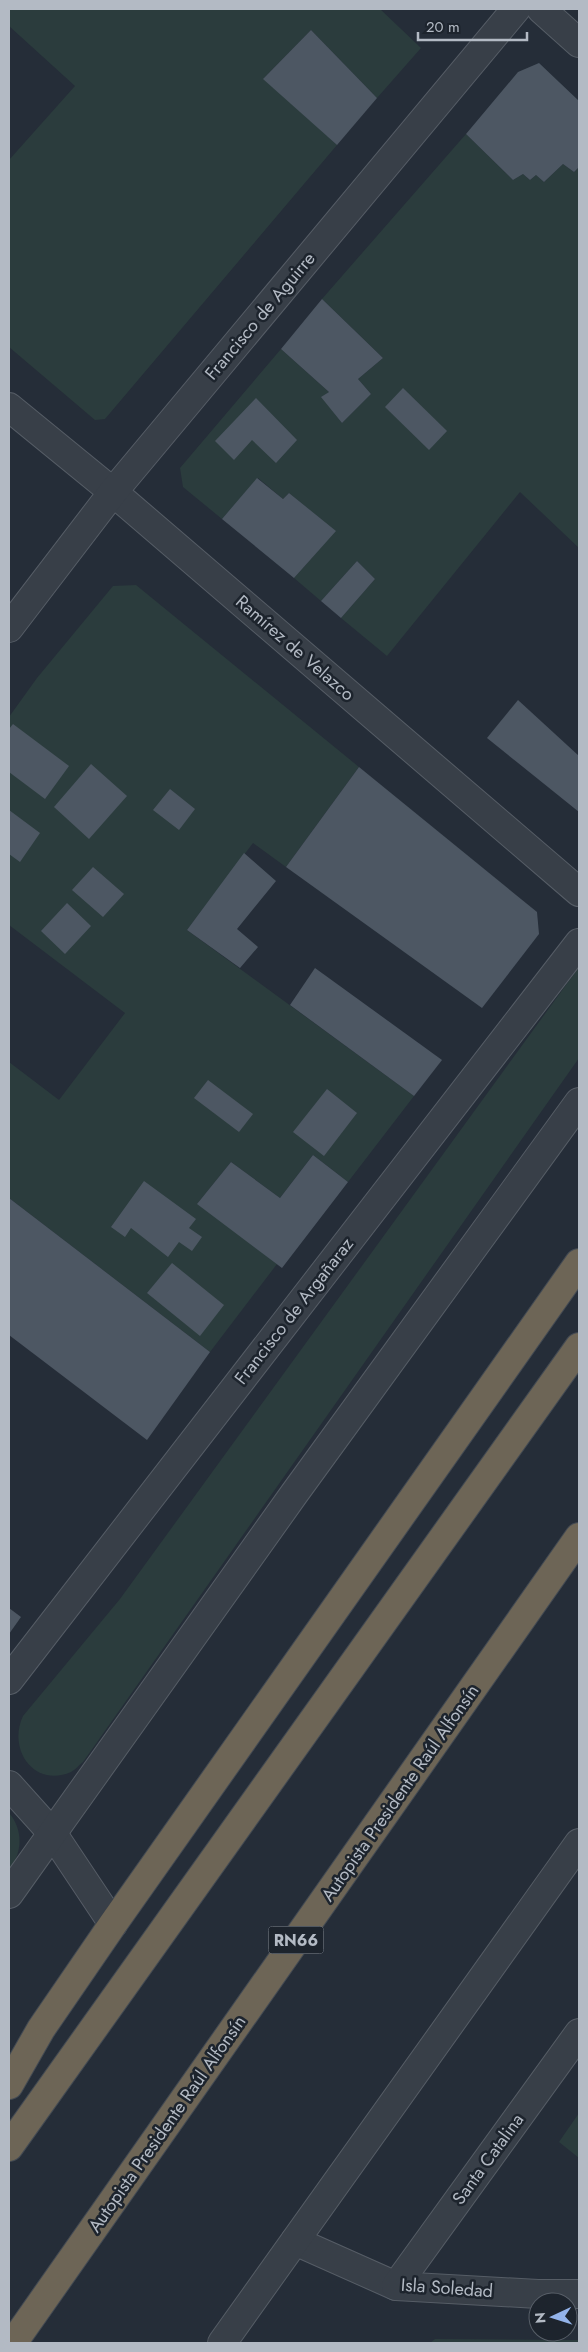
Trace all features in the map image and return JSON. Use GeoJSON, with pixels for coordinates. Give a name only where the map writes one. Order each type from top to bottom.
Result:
{"type":"FeatureCollection","features":[{"type":"Feature","properties":{"kind":"highway"},"geometry":{"type":"LineString","coordinates":[[9,2085],[41,2029],[113,1924],[579,1264]]}},
{"type":"Feature","properties":{"kind":"highway"},"geometry":{"type":"LineString","coordinates":[[9,2147],[579,1347]]}},
{"type":"Feature","properties":{"kind":"highway","name":"Autopista Presidente Raúl Alfonsín"},"geometry":{"type":"LineString","coordinates":[[13,2343],[579,1537]]}},
{"type":"Feature","properties":{"kind":"street","name":"Francisco de Aguirre"},"geometry":{"type":"LineString","coordinates":[[9,628],[113,492],[516,9]]}},
{"type":"Feature","properties":{"kind":"street"},"geometry":{"type":"LineString","coordinates":[[542,9],[579,43]]}},
{"type":"Feature","properties":{"kind":"street","name":"Ramírez de Velazco"},"geometry":{"type":"LineString","coordinates":[[9,408],[113,492],[579,892]]}},
{"type":"Feature","properties":{"kind":"street","name":"Francisco de Argañaraz"},"geometry":{"type":"LineString","coordinates":[[9,1680],[579,943]]}},
{"type":"Feature","properties":{"kind":"street"},"geometry":{"type":"LineString","coordinates":[[9,1894],[294,1494],[579,1102]]}},
{"type":"Feature","properties":{"kind":"street"},"geometry":{"type":"LineString","coordinates":[[9,1785],[53,1834],[113,1924]]}},
{"type":"Feature","properties":{"kind":"street"},"geometry":{"type":"LineString","coordinates":[[222,2343],[579,1843]]}},
{"type":"Feature","properties":{"kind":"street","name":"Santa Catalina"},"geometry":{"type":"LineString","coordinates":[[396,2286],[579,2033]]}},
{"type":"Feature","properties":{"kind":"street","name":"Isla Soledad"},"geometry":{"type":"LineString","coordinates":[[295,2241],[396,2286],[538,2294],[579,2294]]}},
{"type":"Feature","properties":{"kind":"shaded area"},"geometry":{"type":"Polygon","coordinates":[[[9,9],[380,9],[421,48],[377,98],[311,30],[264,78],[337,145],[105,419],[95,420],[9,347],[9,160],[75,86],[9,26],[9,9]]]}},
{"type":"Feature","properties":{"kind":"shaded area"},"geometry":{"type":"Polygon","coordinates":[[[466,134],[513,180],[523,174],[530,180],[536,175],[544,182],[563,164],[574,172],[579,167],[579,548],[520,492],[387,656],[341,618],[375,579],[357,561],[321,601],[294,578],[335,531],[289,493],[283,499],[258,478],[222,519],[183,487],[180,468],[281,349],[329,392],[322,397],[342,423],[371,394],[358,379],[383,358],[322,299],[466,134]]]}},
{"type":"Feature","properties":{"kind":"shaded area"},"geometry":{"type":"Polygon","coordinates":[[[136,585],[359,767],[286,867],[253,843],[187,930],[414,1096],[348,1182],[313,1155],[280,1198],[231,1162],[198,1203],[277,1264],[210,1352],[9,1198],[9,1062],[59,1100],[125,1013],[9,925],[9,717],[37,678],[113,586],[136,585]]]}},
{"type":"Feature","properties":{"kind":"shaded area"},"geometry":{"type":"Polygon","coordinates":[[[579,967],[579,1058],[83,1762],[71,1772],[58,1776],[46,1775],[36,1770],[28,1763],[22,1753],[19,1741],[19,1729],[23,1716],[120,1599],[579,967]]]}},
{"type":"Feature","properties":{"kind":"shaded area"},"geometry":{"type":"Polygon","coordinates":[[[9,1813],[17,1826],[20,1841],[17,1856],[9,1869],[9,1813]]]}},
{"type":"Feature","properties":{"kind":"shaded area"},"geometry":{"type":"Polygon","coordinates":[[[579,2113],[579,2158],[559,2142],[579,2113]]]}},
{"type":"Feature","properties":{"kind":"shaded area"},"geometry":{"type":"Polygon","coordinates":[[[435,2339],[528,2340],[528,2342],[578,2342],[579,2340],[579,2343],[430,2343],[435,2339]]]}},
{"type":"Feature","properties":{"kind":"building"},"geometry":{"type":"Polygon","coordinates":[[[311,30],[377,98],[337,145],[263,79],[311,30]]]}},
{"type":"Feature","properties":{"kind":"building"},"geometry":{"type":"Polygon","coordinates":[[[539,63],[579,101],[579,167],[574,172],[563,164],[544,182],[536,175],[530,180],[523,174],[513,180],[466,134],[518,72],[539,63]]]}},
{"type":"Feature","properties":{"kind":"building"},"geometry":{"type":"Polygon","coordinates":[[[322,299],[383,358],[358,379],[371,394],[342,423],[321,397],[329,392],[281,349],[322,299]]]}},
{"type":"Feature","properties":{"kind":"building"},"geometry":{"type":"Polygon","coordinates":[[[403,388],[447,431],[429,450],[385,407],[403,388]]]}},
{"type":"Feature","properties":{"kind":"building"},"geometry":{"type":"Polygon","coordinates":[[[256,398],[297,440],[276,463],[252,440],[234,460],[215,441],[256,398]]]}},
{"type":"Feature","properties":{"kind":"building"},"geometry":{"type":"Polygon","coordinates":[[[257,478],[283,499],[289,493],[336,531],[294,578],[222,519],[257,478]]]}},
{"type":"Feature","properties":{"kind":"building"},"geometry":{"type":"Polygon","coordinates":[[[357,561],[375,579],[341,618],[321,601],[357,561]]]}},
{"type":"Feature","properties":{"kind":"building"},"geometry":{"type":"Polygon","coordinates":[[[518,700],[579,756],[579,812],[487,738],[518,700]]]}},
{"type":"Feature","properties":{"kind":"building"},"geometry":{"type":"Polygon","coordinates":[[[13,724],[69,766],[45,799],[9,772],[9,729],[13,724]]]}},
{"type":"Feature","properties":{"kind":"building"},"geometry":{"type":"Polygon","coordinates":[[[91,764],[127,796],[89,839],[54,807],[91,764]]]}},
{"type":"Feature","properties":{"kind":"building"},"geometry":{"type":"Polygon","coordinates":[[[359,767],[537,912],[539,934],[482,1008],[286,867],[359,767]]]}},
{"type":"Feature","properties":{"kind":"building"},"geometry":{"type":"Polygon","coordinates":[[[170,789],[195,809],[179,830],[153,810],[170,789]]]}},
{"type":"Feature","properties":{"kind":"building"},"geometry":{"type":"Polygon","coordinates":[[[9,810],[40,833],[20,862],[9,854],[9,810]]]}},
{"type":"Feature","properties":{"kind":"building"},"geometry":{"type":"Polygon","coordinates":[[[244,853],[276,881],[237,929],[258,947],[240,968],[187,930],[244,853]]]}},
{"type":"Feature","properties":{"kind":"building"},"geometry":{"type":"Polygon","coordinates":[[[93,867],[124,894],[103,917],[72,890],[93,867]]]}},
{"type":"Feature","properties":{"kind":"building"},"geometry":{"type":"Polygon","coordinates":[[[67,903],[91,926],[65,954],[41,931],[67,903]]]}},
{"type":"Feature","properties":{"kind":"building"},"geometry":{"type":"Polygon","coordinates":[[[315,968],[442,1060],[414,1096],[290,1005],[315,968]]]}},
{"type":"Feature","properties":{"kind":"building"},"geometry":{"type":"Polygon","coordinates":[[[208,1080],[253,1114],[239,1132],[194,1098],[208,1080]]]}},
{"type":"Feature","properties":{"kind":"building"},"geometry":{"type":"Polygon","coordinates":[[[327,1089],[357,1113],[324,1156],[293,1132],[327,1089]]]}},
{"type":"Feature","properties":{"kind":"building"},"geometry":{"type":"Polygon","coordinates":[[[313,1155],[348,1182],[282,1268],[197,1204],[231,1162],[280,1198],[313,1155]]]}},
{"type":"Feature","properties":{"kind":"building"},"geometry":{"type":"Polygon","coordinates":[[[144,1181],[196,1219],[189,1228],[202,1237],[192,1251],[179,1242],[168,1257],[131,1228],[125,1237],[111,1227],[144,1181]]]}},
{"type":"Feature","properties":{"kind":"building"},"geometry":{"type":"Polygon","coordinates":[[[9,1198],[210,1352],[147,1440],[9,1335],[9,1198]]]}},
{"type":"Feature","properties":{"kind":"building"},"geometry":{"type":"Polygon","coordinates":[[[172,1263],[224,1305],[200,1336],[147,1293],[172,1263]]]}},
{"type":"Feature","properties":{"kind":"building"},"geometry":{"type":"Polygon","coordinates":[[[9,1608],[21,1617],[9,1634],[9,1608]]]}}]}
